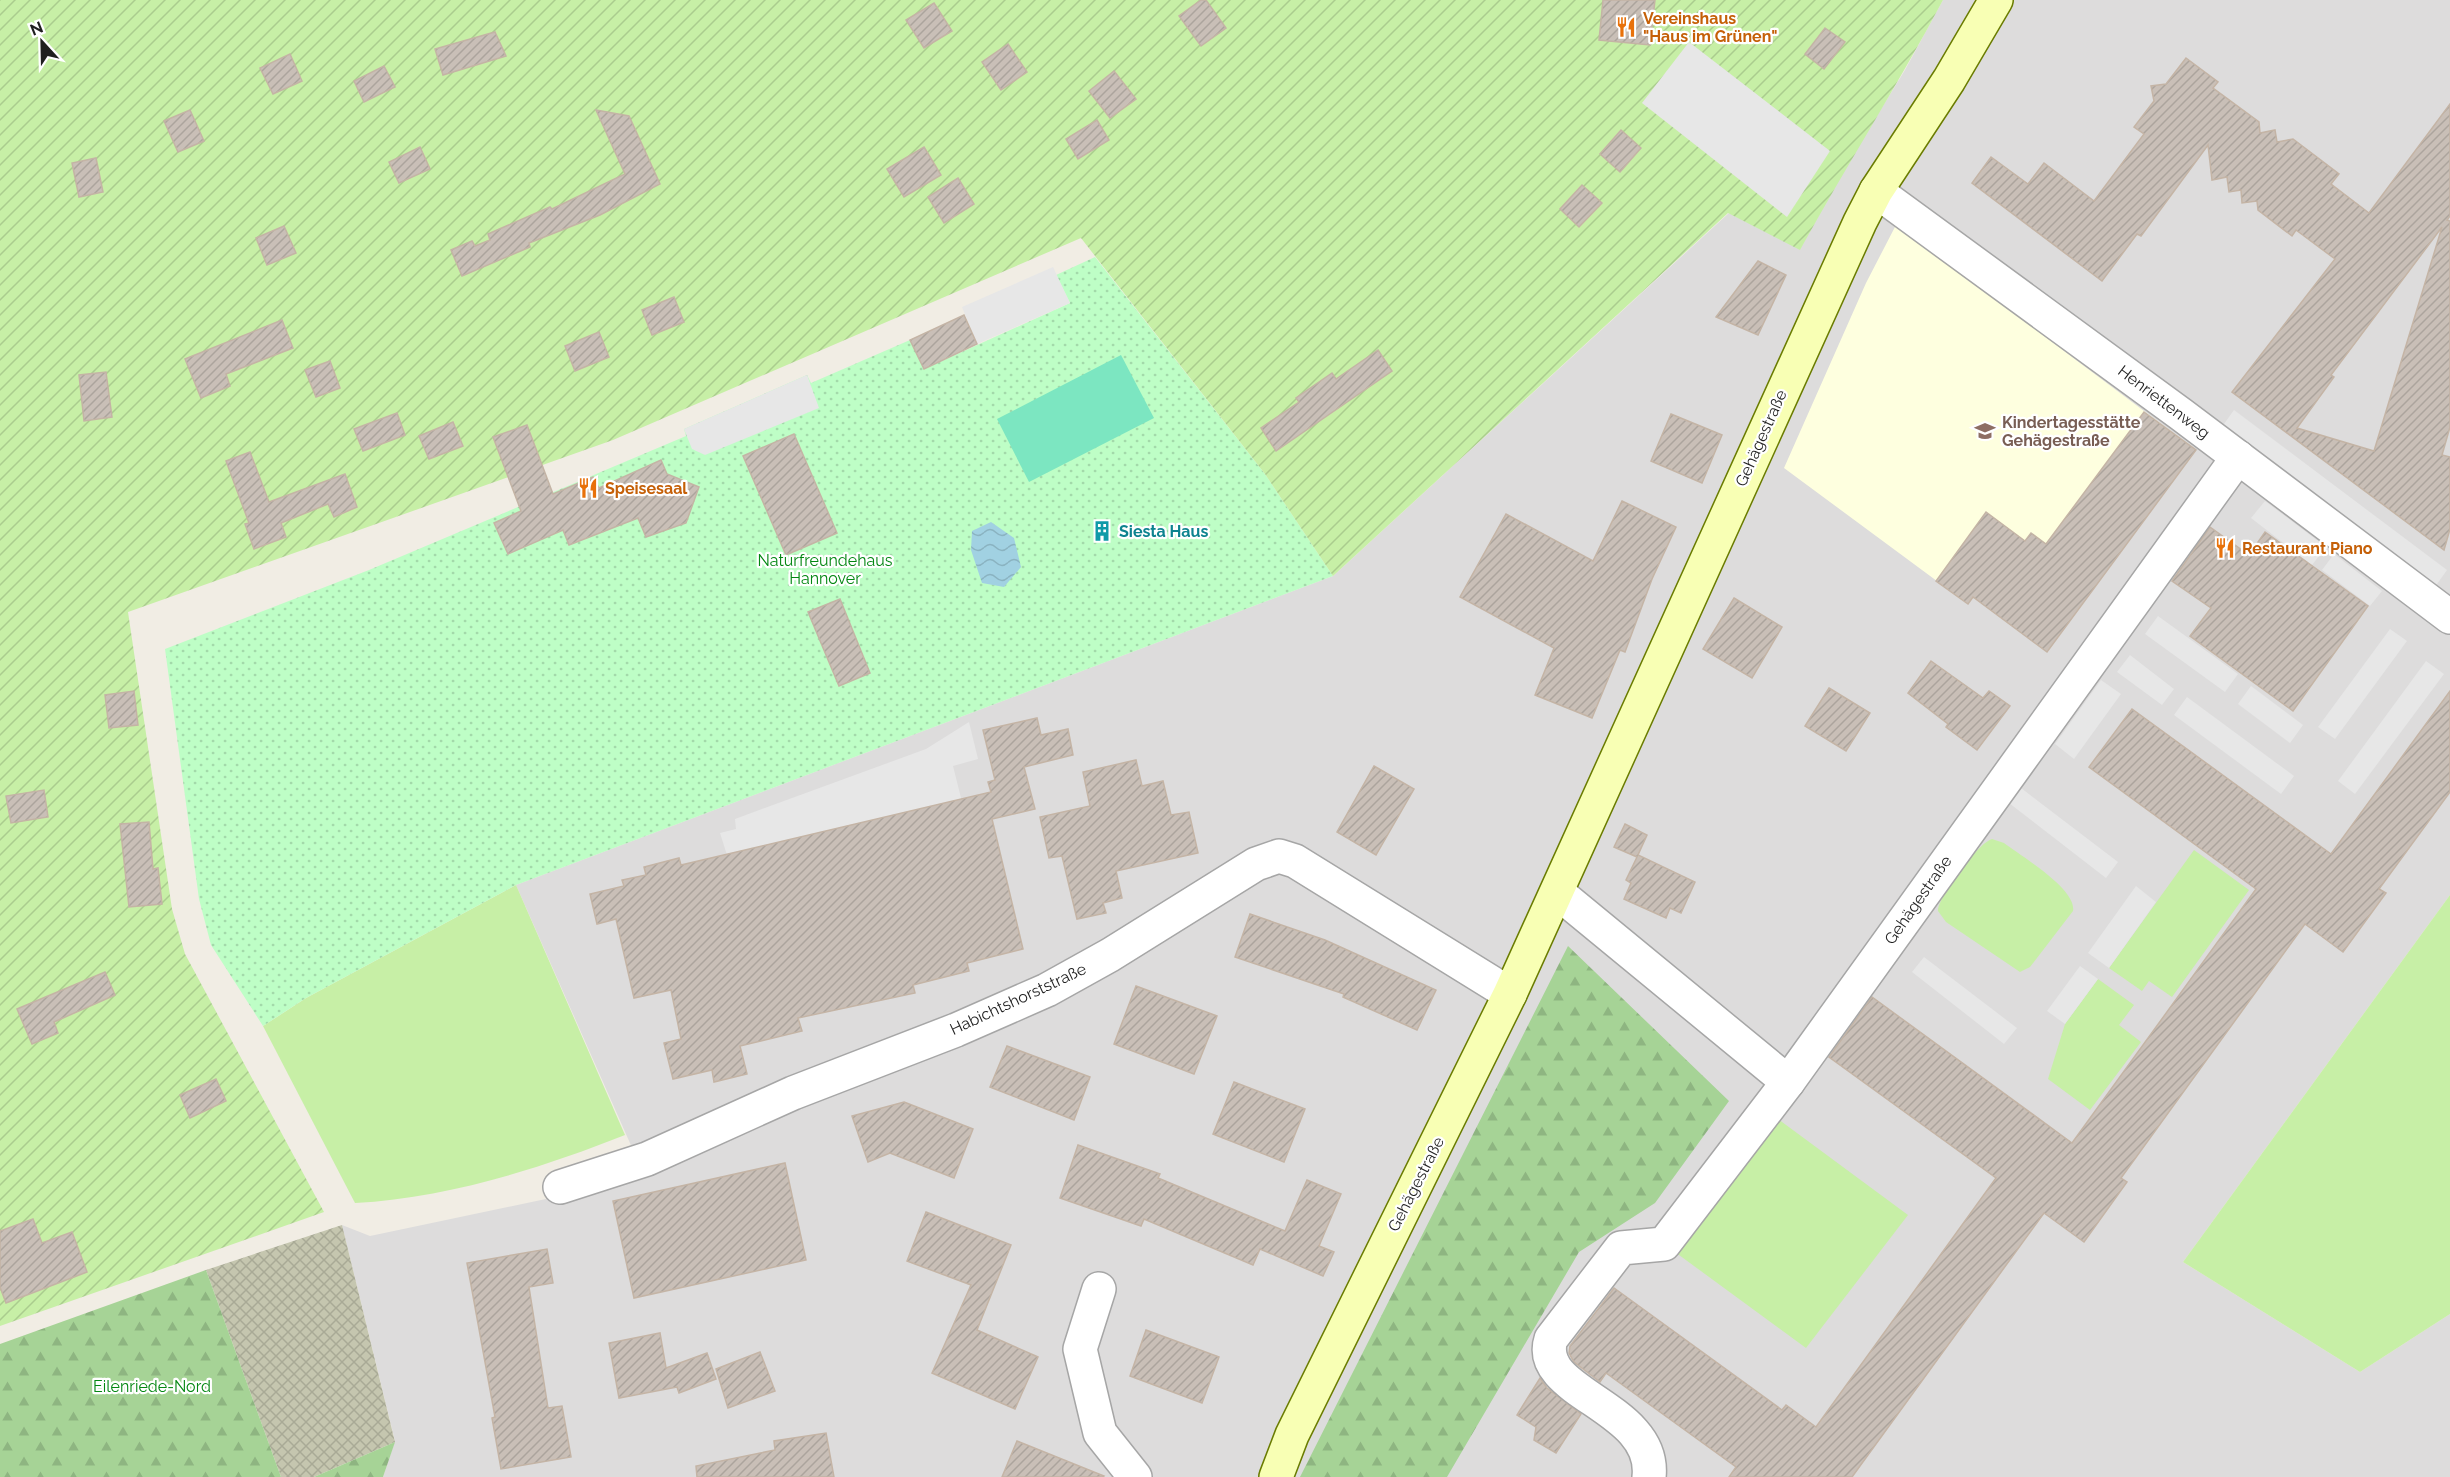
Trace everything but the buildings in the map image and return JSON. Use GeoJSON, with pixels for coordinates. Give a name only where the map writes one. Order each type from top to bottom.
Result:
{"type":"FeatureCollection","features":[{"type":"Feature","properties":{"kind":"street","name":"Gehägestraße"},"geometry":{"type":"LineString","coordinates":[[1276,1477],[1302,1415],[1510,994],[1876,191],[1948,80],[1996,0]]}},
{"type":"Feature","properties":{"kind":"street","name":"Henriettenweg"},"geometry":{"type":"LineString","coordinates":[[1876,191],[2238,457],[2450,617]]}},
{"type":"Feature","properties":{"kind":"street","name":"Gehägestraße"},"geometry":{"type":"LineString","coordinates":[[1649,1477],[1651,1462],[1645,1446],[1633,1430],[1562,1376],[1551,1364],[1547,1351],[1551,1339],[1621,1248],[1664,1244],[1788,1082],[2238,457]]}},
{"type":"Feature","properties":{"kind":"street","name":"Habichtshorststraße"},"geometry":{"type":"LineString","coordinates":[[560,1186],[647,1159],[793,1093],[956,1030],[1047,990],[1110,955],[1256,864],[1279,856],[1295,861],[1510,994]]}},
{"type":"Feature","properties":{"kind":"street"},"geometry":{"type":"LineString","coordinates":[[1557,892],[1788,1082]]}},
{"type":"Feature","properties":{"kind":"street"},"geometry":{"type":"LineString","coordinates":[[1099,1288],[1080,1349],[1100,1432],[1135,1477]]}},
{"type":"Feature","properties":{"kind":"shaded area"},"geometry":{"type":"Polygon","coordinates":[[[1943,0],[2450,0],[2450,895],[2183,1262],[2360,1372],[2450,1314],[2450,1477],[383,1477],[395,1441],[342,1225],[370,1236],[560,1196],[641,1168],[516,885],[1333,576],[1729,213],[1800,249],[1851,158],[1905,70],[1943,0]]]}},
{"type":"Feature","properties":{"kind":"shaded area"},"geometry":{"type":"Polygon","coordinates":[[[1689,42],[1830,151],[1787,217],[1642,103],[1689,42]]]}},
{"type":"Feature","properties":{"kind":"shaded area","name":"Kindertagesstätte Gehägestraße"},"geometry":{"type":"Polygon","coordinates":[[[1896,225],[2196,450],[1973,597],[1968,604],[1784,468],[1866,283],[1896,225]]]}},
{"type":"Feature","properties":{"kind":"shaded area"},"geometry":{"type":"Polygon","coordinates":[[[1053,267],[1070,303],[977,344],[962,307],[1053,267]]]}},
{"type":"Feature","properties":{"kind":"shaded area"},"geometry":{"type":"Polygon","coordinates":[[[807,375],[819,408],[705,455],[692,449],[684,429],[807,375]]]}},
{"type":"Feature","properties":{"kind":"shaded area"},"geometry":{"type":"Polygon","coordinates":[[[2234,410],[2447,570],[2432,591],[2219,431],[2234,410]]]}},
{"type":"Feature","properties":{"kind":"shaded area"},"geometry":{"type":"Polygon","coordinates":[[[2265,501],[2326,547],[2312,565],[2251,518],[2265,501]]]}},
{"type":"Feature","properties":{"kind":"shaded area"},"geometry":{"type":"Polygon","coordinates":[[[2334,554],[2382,591],[2370,606],[2322,570],[2334,554]]]}},
{"type":"Feature","properties":{"kind":"shaded area"},"geometry":{"type":"Polygon","coordinates":[[[2158,616],[2238,674],[2225,692],[2145,634],[2158,616]]]}},
{"type":"Feature","properties":{"kind":"shaded area"},"geometry":{"type":"Polygon","coordinates":[[[2390,629],[2407,641],[2335,739],[2318,727],[2390,629]]]}},
{"type":"Feature","properties":{"kind":"shaded area"},"geometry":{"type":"Polygon","coordinates":[[[2130,655],[2174,689],[2162,705],[2117,672],[2130,655]]]}},
{"type":"Feature","properties":{"kind":"shaded area"},"geometry":{"type":"Polygon","coordinates":[[[2426,661],[2444,674],[2355,794],[2338,781],[2426,661]]]}},
{"type":"Feature","properties":{"kind":"shaded area"},"geometry":{"type":"Polygon","coordinates":[[[2101,680],[2121,694],[2074,759],[2055,744],[2101,680]]]}},
{"type":"Feature","properties":{"kind":"shaded area"},"geometry":{"type":"Polygon","coordinates":[[[2251,686],[2303,725],[2290,743],[2238,704],[2251,686]]]}},
{"type":"Feature","properties":{"kind":"shaded area"},"geometry":{"type":"Polygon","coordinates":[[[2187,697],[2294,776],[2281,794],[2174,715],[2187,697]]]}},
{"type":"Feature","properties":{"kind":"shaded area"},"geometry":{"type":"Polygon","coordinates":[[[969,722],[978,759],[953,766],[968,826],[727,855],[720,833],[736,829],[735,819],[926,749],[969,722]]]}},
{"type":"Feature","properties":{"kind":"shaded area"},"geometry":{"type":"Polygon","coordinates":[[[2021,788],[2118,862],[2106,878],[2009,803],[2021,788]]]}},
{"type":"Feature","properties":{"kind":"shaded area"},"geometry":{"type":"Polygon","coordinates":[[[2136,886],[2156,902],[2109,968],[2088,953],[2136,886]]]}},
{"type":"Feature","properties":{"kind":"shaded area"},"geometry":{"type":"Polygon","coordinates":[[[1924,957],[2017,1028],[2004,1044],[1912,972],[1924,957]]]}},
{"type":"Feature","properties":{"kind":"shaded area"},"geometry":{"type":"Polygon","coordinates":[[[2080,966],[2098,979],[2065,1024],[2047,1011],[2080,966]]]}},
{"type":"Feature","properties":{"kind":"shaded area"},"geometry":{"type":"Polygon","coordinates":[[[342,1225],[395,1442],[314,1477],[281,1477],[206,1270],[342,1225]]]}},
{"type":"Feature","properties":{"kind":"green space"},"geometry":{"type":"Polygon","coordinates":[[[0,0],[1943,0],[1800,250],[1728,213],[1333,576],[1265,474],[1081,238],[613,440],[128,612],[172,909],[185,954],[324,1212],[0,1326],[0,0]]]}},
{"type":"Feature","properties":{"kind":"green space","name":"Naturfreundehaus Hannover"},"geometry":{"type":"Polygon","coordinates":[[[1095,257],[1265,474],[1333,576],[516,885],[306,998],[263,1026],[211,945],[199,899],[165,649],[369,570],[686,436],[684,429],[807,375],[811,383],[910,340],[924,369],[1070,303],[1056,275],[1095,257]]]}},
{"type":"Feature","properties":{"kind":"green space"},"geometry":{"type":"Polygon","coordinates":[[[1121,355],[1154,418],[1029,482],[997,419],[1121,355]]]}},
{"type":"Feature","properties":{"kind":"green space"},"geometry":{"type":"Polygon","coordinates":[[[1992,839],[2004,843],[2046,874],[2057,883],[2072,902],[2073,911],[2030,967],[2020,972],[1946,922],[1938,911],[1945,894],[1960,871],[1986,842],[1992,839]]]}},
{"type":"Feature","properties":{"kind":"green space"},"geometry":{"type":"Polygon","coordinates":[[[2194,850],[2249,890],[2172,997],[2149,981],[2142,991],[2109,968],[2194,850]]]}},
{"type":"Feature","properties":{"kind":"green space"},"geometry":{"type":"Polygon","coordinates":[[[516,885],[625,1135],[492,1180],[424,1195],[355,1203],[263,1026],[306,998],[516,885]]]}},
{"type":"Feature","properties":{"kind":"green space"},"geometry":{"type":"Polygon","coordinates":[[[2450,895],[2450,1314],[2360,1372],[2183,1262],[2450,895]]]}},
{"type":"Feature","properties":{"kind":"green space"},"geometry":{"type":"Polygon","coordinates":[[[1568,946],[1729,1101],[1655,1203],[1579,1252],[1447,1477],[1300,1477],[1568,946]]]}},
{"type":"Feature","properties":{"kind":"green space"},"geometry":{"type":"Polygon","coordinates":[[[2098,979],[2134,1005],[2119,1025],[2141,1042],[2090,1110],[2048,1079],[2065,1024],[2098,979]]]}},
{"type":"Feature","properties":{"kind":"green space"},"geometry":{"type":"Polygon","coordinates":[[[1767,1111],[1908,1215],[1806,1348],[1664,1244],[1767,1111]]]}},
{"type":"Feature","properties":{"kind":"green space","name":"Eilenriede-Nord"},"geometry":{"type":"Polygon","coordinates":[[[206,1270],[281,1477],[0,1477],[0,1344],[206,1270]]]}},
{"type":"Feature","properties":{"kind":"green space"},"geometry":{"type":"Polygon","coordinates":[[[395,1442],[383,1477],[314,1477],[395,1442]]]}},
{"type":"Feature","properties":{"kind":"water"},"geometry":{"type":"Polygon","coordinates":[[[991,522],[1014,538],[1021,567],[1004,587],[982,583],[971,550],[972,531],[991,522]]]}},
{"type":"Feature","properties":{"kind":"place","name":"Vereinshaus \"Haus im Grünen\""},"geometry":{"type":"Point","coordinates":[1626,27]}},
{"type":"Feature","properties":{"kind":"place","name":"Kindertagesstätte Gehägestraße"},"geometry":{"type":"Point","coordinates":[1985,431]}},
{"type":"Feature","properties":{"kind":"place","name":"Speisesaal"},"geometry":{"type":"Point","coordinates":[588,488]}},
{"type":"Feature","properties":{"kind":"place","name":"Siesta Haus"},"geometry":{"type":"Point","coordinates":[1102,531]}},
{"type":"Feature","properties":{"kind":"place","name":"Restaurant Piano"},"geometry":{"type":"Point","coordinates":[2225,548]}}]}
